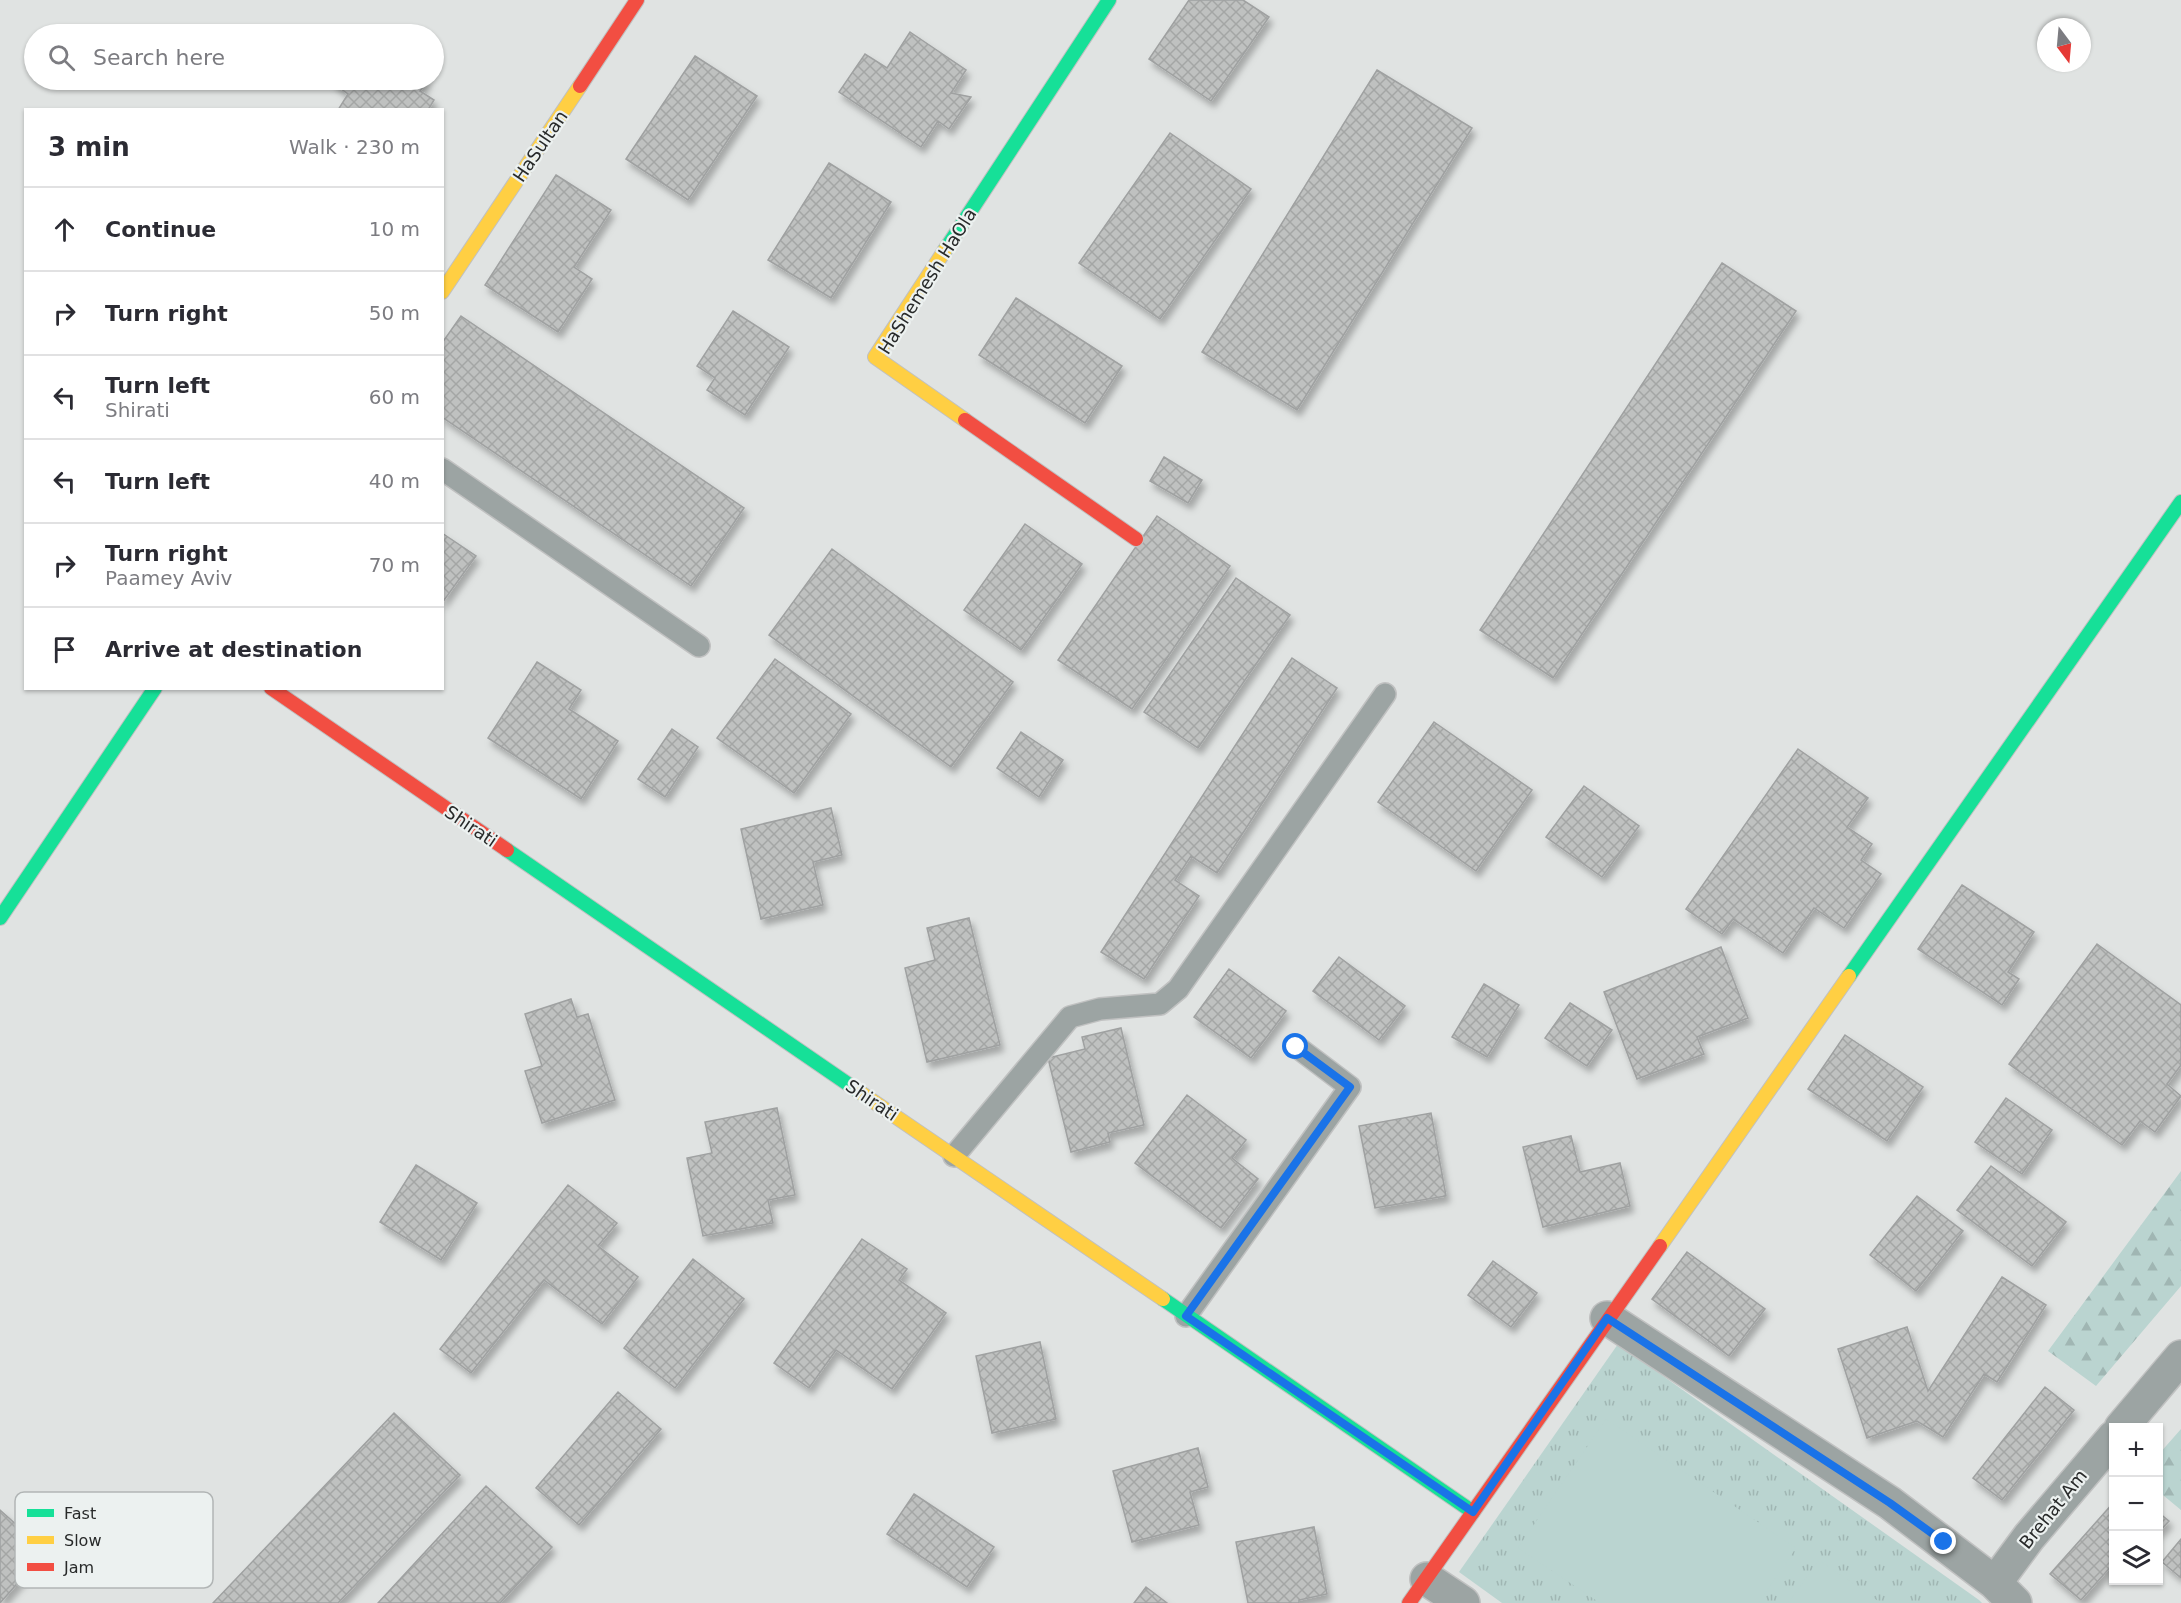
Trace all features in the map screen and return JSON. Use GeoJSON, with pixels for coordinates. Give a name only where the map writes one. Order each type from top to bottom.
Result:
{"type":"FeatureCollection","features":[{"type":"Feature","properties":{"kind":"street","name":"HaSultan"},"geometry":{"type":"LineString","coordinates":[[444,289],[637,0]]}},
{"type":"Feature","properties":{"kind":"street","name":"HaShemesh HaOla"},"geometry":{"type":"LineString","coordinates":[[1109,0],[875,357],[1136,539]]}},
{"type":"Feature","properties":{"kind":"street"},"geometry":{"type":"LineString","coordinates":[[1463,1603],[1418,1591],[2181,501]]}},
{"type":"Feature","properties":{"kind":"street"},"geometry":{"type":"LineString","coordinates":[[0,918],[154,690]]}},
{"type":"Feature","properties":{"kind":"street","name":"Shirati"},"geometry":{"type":"LineString","coordinates":[[274,690],[1473,1512]]}},
{"type":"Feature","properties":{"kind":"street"},"geometry":{"type":"LineString","coordinates":[[1607,1318],[1890,1503],[2005,1593]]}},
{"type":"Feature","properties":{"kind":"street"},"geometry":{"type":"LineString","coordinates":[[2125,1423],[2181,1357]]}},
{"type":"Feature","properties":{"kind":"street","name":"Brehat Am"},"geometry":{"type":"LineString","coordinates":[[2005,1593],[2029,1537],[2109,1443]]}},
{"type":"Feature","properties":{"kind":"lane"},"geometry":{"type":"LineString","coordinates":[[444,470],[699,646]]}},
{"type":"Feature","properties":{"kind":"lane"},"geometry":{"type":"LineString","coordinates":[[954,1156],[1070,1017],[1100,1009],[1160,1004],[1178,989],[1385,694]]}},
{"type":"Feature","properties":{"kind":"lane"},"geometry":{"type":"LineString","coordinates":[[1186,1316],[1350,1087],[1296,1047]]}},
{"type":"Feature","properties":{"kind":"green space"},"geometry":{"type":"Polygon","coordinates":[[[2181,1171],[2181,1286],[2096,1386],[2048,1351],[2181,1171]]]}},
{"type":"Feature","properties":{"kind":"green space"},"geometry":{"type":"Polygon","coordinates":[[[1618,1344],[1982,1603],[1502,1603],[1459,1572],[1618,1344]]]}},
{"type":"Feature","properties":{"kind":"green space"},"geometry":{"type":"Polygon","coordinates":[[[1606,1419],[1796,1548],[1758,1603],[1600,1603],[1518,1548],[1606,1419]]]}},
{"type":"Feature","properties":{"kind":"green space"},"geometry":{"type":"Polygon","coordinates":[[[2181,1429],[2181,1510],[2163,1495],[2163,1449],[2181,1429]]]}},
{"type":"Feature","properties":{"kind":"green space"},"geometry":{"type":"Polygon","coordinates":[[[1819,1560],[1881,1603],[1788,1603],[1819,1560]]]}},
{"type":"Feature","properties":{"kind":"building"},"geometry":{"type":"Polygon","coordinates":[[[1189,0],[1243,0],[1269,17],[1211,101],[1149,59],[1189,0]]]}},
{"type":"Feature","properties":{"kind":"building"},"geometry":{"type":"Polygon","coordinates":[[[910,32],[966,70],[951,93],[971,97],[949,129],[938,121],[921,147],[839,92],[865,54],[887,68],[910,32]]]}},
{"type":"Feature","properties":{"kind":"building"},"geometry":{"type":"Polygon","coordinates":[[[695,56],[757,96],[688,200],[626,159],[695,56]]]}},
{"type":"Feature","properties":{"kind":"building"},"geometry":{"type":"Polygon","coordinates":[[[1377,70],[1472,128],[1297,410],[1202,352],[1377,70]]]}},
{"type":"Feature","properties":{"kind":"building"},"geometry":{"type":"Polygon","coordinates":[[[343,90],[421,90],[434,100],[429,108],[339,108],[348,94],[343,90]]]}},
{"type":"Feature","properties":{"kind":"building"},"geometry":{"type":"Polygon","coordinates":[[[1170,133],[1251,189],[1160,319],[1079,263],[1170,133]]]}},
{"type":"Feature","properties":{"kind":"building"},"geometry":{"type":"Polygon","coordinates":[[[829,163],[891,202],[831,298],[768,260],[829,163]]]}},
{"type":"Feature","properties":{"kind":"building"},"geometry":{"type":"Polygon","coordinates":[[[556,175],[611,210],[574,267],[592,279],[558,332],[485,285],[556,175]]]}},
{"type":"Feature","properties":{"kind":"building"},"geometry":{"type":"Polygon","coordinates":[[[1722,263],[1796,311],[1553,678],[1480,630],[1722,263]]]}},
{"type":"Feature","properties":{"kind":"building"},"geometry":{"type":"Polygon","coordinates":[[[1016,298],[1122,366],[1085,423],[979,355],[1016,298]]]}},
{"type":"Feature","properties":{"kind":"building"},"geometry":{"type":"Polygon","coordinates":[[[733,311],[789,347],[745,415],[707,390],[715,378],[697,366],[733,311]]]}},
{"type":"Feature","properties":{"kind":"building"},"geometry":{"type":"Polygon","coordinates":[[[461,316],[744,508],[691,586],[444,418],[444,340],[461,316]]]}},
{"type":"Feature","properties":{"kind":"building"},"geometry":{"type":"Polygon","coordinates":[[[1164,457],[1202,480],[1188,503],[1150,481],[1164,457]]]}},
{"type":"Feature","properties":{"kind":"building"},"geometry":{"type":"Polygon","coordinates":[[[1157,516],[1230,566],[1132,709],[1058,660],[1157,516]]]}},
{"type":"Feature","properties":{"kind":"building"},"geometry":{"type":"Polygon","coordinates":[[[1025,524],[1082,564],[1021,650],[964,610],[1025,524]]]}},
{"type":"Feature","properties":{"kind":"building"},"geometry":{"type":"Polygon","coordinates":[[[444,534],[476,556],[444,600],[444,534]]]}},
{"type":"Feature","properties":{"kind":"building"},"geometry":{"type":"Polygon","coordinates":[[[832,549],[1013,682],[951,767],[769,635],[832,549]]]}},
{"type":"Feature","properties":{"kind":"building"},"geometry":{"type":"Polygon","coordinates":[[[1236,578],[1290,615],[1198,748],[1144,712],[1236,578]]]}},
{"type":"Feature","properties":{"kind":"building"},"geometry":{"type":"Polygon","coordinates":[[[1292,658],[1337,688],[1217,873],[1191,856],[1175,880],[1199,896],[1144,979],[1101,952],[1292,658]]]}},
{"type":"Feature","properties":{"kind":"building"},"geometry":{"type":"Polygon","coordinates":[[[775,659],[851,714],[794,793],[717,738],[775,659]]]}},
{"type":"Feature","properties":{"kind":"building"},"geometry":{"type":"Polygon","coordinates":[[[537,662],[581,690],[569,709],[618,741],[581,799],[488,738],[537,662]]]}},
{"type":"Feature","properties":{"kind":"building"},"geometry":{"type":"Polygon","coordinates":[[[1434,722],[1532,790],[1476,871],[1378,802],[1434,722]]]}},
{"type":"Feature","properties":{"kind":"building"},"geometry":{"type":"Polygon","coordinates":[[[672,729],[698,747],[665,797],[638,779],[672,729]]]}},
{"type":"Feature","properties":{"kind":"building"},"geometry":{"type":"Polygon","coordinates":[[[1021,732],[1063,760],[1039,797],[997,768],[1021,732]]]}},
{"type":"Feature","properties":{"kind":"building"},"geometry":{"type":"Polygon","coordinates":[[[1798,749],[1868,798],[1847,827],[1872,844],[1861,860],[1881,874],[1844,928],[1814,908],[1783,953],[1733,919],[1722,934],[1686,909],[1798,749]]]}},
{"type":"Feature","properties":{"kind":"building"},"geometry":{"type":"Polygon","coordinates":[[[1584,786],[1639,826],[1602,877],[1546,837],[1584,786]]]}},
{"type":"Feature","properties":{"kind":"building"},"geometry":{"type":"Polygon","coordinates":[[[831,808],[842,855],[813,862],[823,905],[761,919],[741,829],[831,808]]]}},
{"type":"Feature","properties":{"kind":"building"},"geometry":{"type":"Polygon","coordinates":[[[1962,885],[2034,932],[2008,972],[2019,979],[2002,1005],[1918,949],[1962,885]]]}},
{"type":"Feature","properties":{"kind":"building"},"geometry":{"type":"Polygon","coordinates":[[[969,918],[1000,1045],[927,1062],[905,968],[935,960],[927,928],[969,918]]]}},
{"type":"Feature","properties":{"kind":"building"},"geometry":{"type":"Polygon","coordinates":[[[2097,944],[2181,1005],[2181,1065],[2167,1084],[2181,1096],[2155,1132],[2140,1121],[2122,1145],[2009,1064],[2097,944]]]}},
{"type":"Feature","properties":{"kind":"building"},"geometry":{"type":"Polygon","coordinates":[[[1721,947],[1748,1018],[1697,1037],[1704,1054],[1637,1079],[1604,992],[1721,947]]]}},
{"type":"Feature","properties":{"kind":"building"},"geometry":{"type":"Polygon","coordinates":[[[1339,957],[1405,1006],[1379,1040],[1313,991],[1339,957]]]}},
{"type":"Feature","properties":{"kind":"building"},"geometry":{"type":"Polygon","coordinates":[[[1229,969],[1286,1011],[1251,1058],[1194,1017],[1229,969]]]}},
{"type":"Feature","properties":{"kind":"building"},"geometry":{"type":"Polygon","coordinates":[[[1484,984],[1519,1005],[1487,1057],[1452,1037],[1484,984]]]}},
{"type":"Feature","properties":{"kind":"building"},"geometry":{"type":"Polygon","coordinates":[[[571,999],[577,1017],[588,1014],[615,1100],[542,1123],[525,1071],[542,1066],[525,1014],[571,999]]]}},
{"type":"Feature","properties":{"kind":"building"},"geometry":{"type":"Polygon","coordinates":[[[1570,1003],[1612,1030],[1587,1066],[1545,1038],[1570,1003]]]}},
{"type":"Feature","properties":{"kind":"building"},"geometry":{"type":"Polygon","coordinates":[[[1121,1028],[1144,1125],[1108,1133],[1110,1142],[1071,1152],[1048,1058],[1085,1049],[1082,1037],[1121,1028]]]}},
{"type":"Feature","properties":{"kind":"building"},"geometry":{"type":"Polygon","coordinates":[[[1845,1035],[1923,1087],[1887,1141],[1808,1089],[1845,1035]]]}},
{"type":"Feature","properties":{"kind":"building"},"geometry":{"type":"Polygon","coordinates":[[[1187,1095],[1246,1140],[1232,1158],[1258,1179],[1221,1228],[1135,1163],[1187,1095]]]}},
{"type":"Feature","properties":{"kind":"building"},"geometry":{"type":"Polygon","coordinates":[[[2006,1098],[2052,1130],[2022,1174],[1975,1142],[2006,1098]]]}},
{"type":"Feature","properties":{"kind":"building"},"geometry":{"type":"Polygon","coordinates":[[[777,1108],[795,1195],[768,1200],[773,1223],[703,1236],[687,1158],[712,1153],[705,1122],[777,1108]]]}},
{"type":"Feature","properties":{"kind":"building"},"geometry":{"type":"Polygon","coordinates":[[[1431,1113],[1446,1196],[1375,1208],[1359,1126],[1431,1113]]]}},
{"type":"Feature","properties":{"kind":"building"},"geometry":{"type":"Polygon","coordinates":[[[1571,1136],[1580,1172],[1620,1163],[1630,1206],[1543,1227],[1523,1147],[1571,1136]]]}},
{"type":"Feature","properties":{"kind":"building"},"geometry":{"type":"Polygon","coordinates":[[[416,1165],[477,1203],[441,1260],[380,1222],[416,1165]]]}},
{"type":"Feature","properties":{"kind":"building"},"geometry":{"type":"Polygon","coordinates":[[[1991,1166],[2066,1222],[2032,1266],[1957,1210],[1991,1166]]]}},
{"type":"Feature","properties":{"kind":"building"},"geometry":{"type":"Polygon","coordinates":[[[568,1185],[617,1223],[598,1246],[638,1277],[602,1324],[544,1280],[471,1373],[440,1349],[568,1185]]]}},
{"type":"Feature","properties":{"kind":"building"},"geometry":{"type":"Polygon","coordinates":[[[1917,1196],[1963,1231],[1916,1291],[1870,1255],[1917,1196]]]}},
{"type":"Feature","properties":{"kind":"building"},"geometry":{"type":"Polygon","coordinates":[[[862,1239],[907,1269],[899,1280],[946,1313],[892,1389],[836,1350],[809,1388],[774,1363],[862,1239]]]}},
{"type":"Feature","properties":{"kind":"building"},"geometry":{"type":"Polygon","coordinates":[[[1687,1252],[1765,1309],[1729,1356],[1652,1299],[1687,1252]]]}},
{"type":"Feature","properties":{"kind":"building"},"geometry":{"type":"Polygon","coordinates":[[[693,1259],[744,1299],[675,1388],[624,1348],[693,1259]]]}},
{"type":"Feature","properties":{"kind":"building"},"geometry":{"type":"Polygon","coordinates":[[[1493,1261],[1537,1293],[1511,1327],[1468,1295],[1493,1261]]]}},
{"type":"Feature","properties":{"kind":"building"},"geometry":{"type":"Polygon","coordinates":[[[2002,1277],[2046,1305],[1997,1382],[1984,1374],[1943,1437],[1917,1421],[1867,1438],[1838,1349],[1907,1327],[1928,1391],[2002,1277]]]}},
{"type":"Feature","properties":{"kind":"building"},"geometry":{"type":"Polygon","coordinates":[[[1040,1342],[1056,1419],[992,1433],[976,1356],[1040,1342]]]}},
{"type":"Feature","properties":{"kind":"building"},"geometry":{"type":"Polygon","coordinates":[[[2045,1387],[2074,1410],[2002,1500],[1973,1478],[2045,1387]]]}},
{"type":"Feature","properties":{"kind":"building"},"geometry":{"type":"Polygon","coordinates":[[[618,1392],[661,1429],[579,1525],[536,1488],[618,1392]]]}},
{"type":"Feature","properties":{"kind":"building"},"geometry":{"type":"Polygon","coordinates":[[[394,1413],[460,1475],[338,1603],[213,1603],[394,1413]]]}},
{"type":"Feature","properties":{"kind":"building"},"geometry":{"type":"Polygon","coordinates":[[[1198,1448],[1208,1487],[1190,1492],[1199,1525],[1132,1542],[1113,1471],[1198,1448]]]}},
{"type":"Feature","properties":{"kind":"building"},"geometry":{"type":"Polygon","coordinates":[[[486,1486],[552,1547],[500,1603],[378,1603],[486,1486]]]}},
{"type":"Feature","properties":{"kind":"building"},"geometry":{"type":"Polygon","coordinates":[[[914,1494],[994,1547],[967,1587],[887,1534],[914,1494]]]}},
{"type":"Feature","properties":{"kind":"building"},"geometry":{"type":"Polygon","coordinates":[[[2109,1508],[2109,1569],[2081,1600],[2050,1574],[2109,1508]]]}},
{"type":"Feature","properties":{"kind":"building"},"geometry":{"type":"Polygon","coordinates":[[[0,1510],[15,1523],[15,1586],[0,1603],[0,1510]]]}},
{"type":"Feature","properties":{"kind":"building"},"geometry":{"type":"Polygon","coordinates":[[[2163,1516],[2169,1521],[2163,1528],[2163,1516]]]}},
{"type":"Feature","properties":{"kind":"building"},"geometry":{"type":"Polygon","coordinates":[[[1314,1527],[1327,1594],[1299,1600],[1299,1603],[1248,1603],[1236,1542],[1314,1527]]]}},
{"type":"Feature","properties":{"kind":"building"},"geometry":{"type":"Polygon","coordinates":[[[2181,1539],[2181,1578],[2163,1561],[2181,1539]]]}},
{"type":"Feature","properties":{"kind":"building"},"geometry":{"type":"Polygon","coordinates":[[[1146,1587],[1167,1603],[1134,1603],[1146,1587]]]}},
{"type":"Feature","properties":{"kind":"traffic: fast"},"geometry":{"type":"LineString","coordinates":[[945,250],[1109,0]]}},
{"type":"Feature","properties":{"kind":"traffic: fast"},"geometry":{"type":"LineString","coordinates":[[1849,976],[2181,502]]}},
{"type":"Feature","properties":{"kind":"traffic: fast"},"geometry":{"type":"LineString","coordinates":[[0,918],[154,690]]}},
{"type":"Feature","properties":{"kind":"traffic: fast"},"geometry":{"type":"LineString","coordinates":[[507,850],[861,1093]]}},
{"type":"Feature","properties":{"kind":"traffic: fast"},"geometry":{"type":"LineString","coordinates":[[1163,1299],[1473,1512]]}},
{"type":"Feature","properties":{"kind":"traffic: slow"},"geometry":{"type":"LineString","coordinates":[[444,289],[580,86]]}},
{"type":"Feature","properties":{"kind":"traffic: slow"},"geometry":{"type":"LineString","coordinates":[[945,250],[875,357],[965,420]]}},
{"type":"Feature","properties":{"kind":"traffic: slow"},"geometry":{"type":"LineString","coordinates":[[1660,1246],[1849,976]]}},
{"type":"Feature","properties":{"kind":"traffic: slow"},"geometry":{"type":"LineString","coordinates":[[861,1093],[1163,1299]]}},
{"type":"Feature","properties":{"kind":"traffic: jam"},"geometry":{"type":"LineString","coordinates":[[580,86],[637,0]]}},
{"type":"Feature","properties":{"kind":"traffic: jam"},"geometry":{"type":"LineString","coordinates":[[965,420],[1136,539]]}},
{"type":"Feature","properties":{"kind":"traffic: jam"},"geometry":{"type":"LineString","coordinates":[[274,690],[507,850]]}},
{"type":"Feature","properties":{"kind":"traffic: jam"},"geometry":{"type":"LineString","coordinates":[[1409,1603],[1660,1246]]}},
{"type":"Feature","properties":{"kind":"route"},"geometry":{"type":"LineString","coordinates":[[1296,1047],[1350,1087],[1186,1316],[1473,1512],[1607,1318],[1890,1503],[1944,1542]]}}]}
